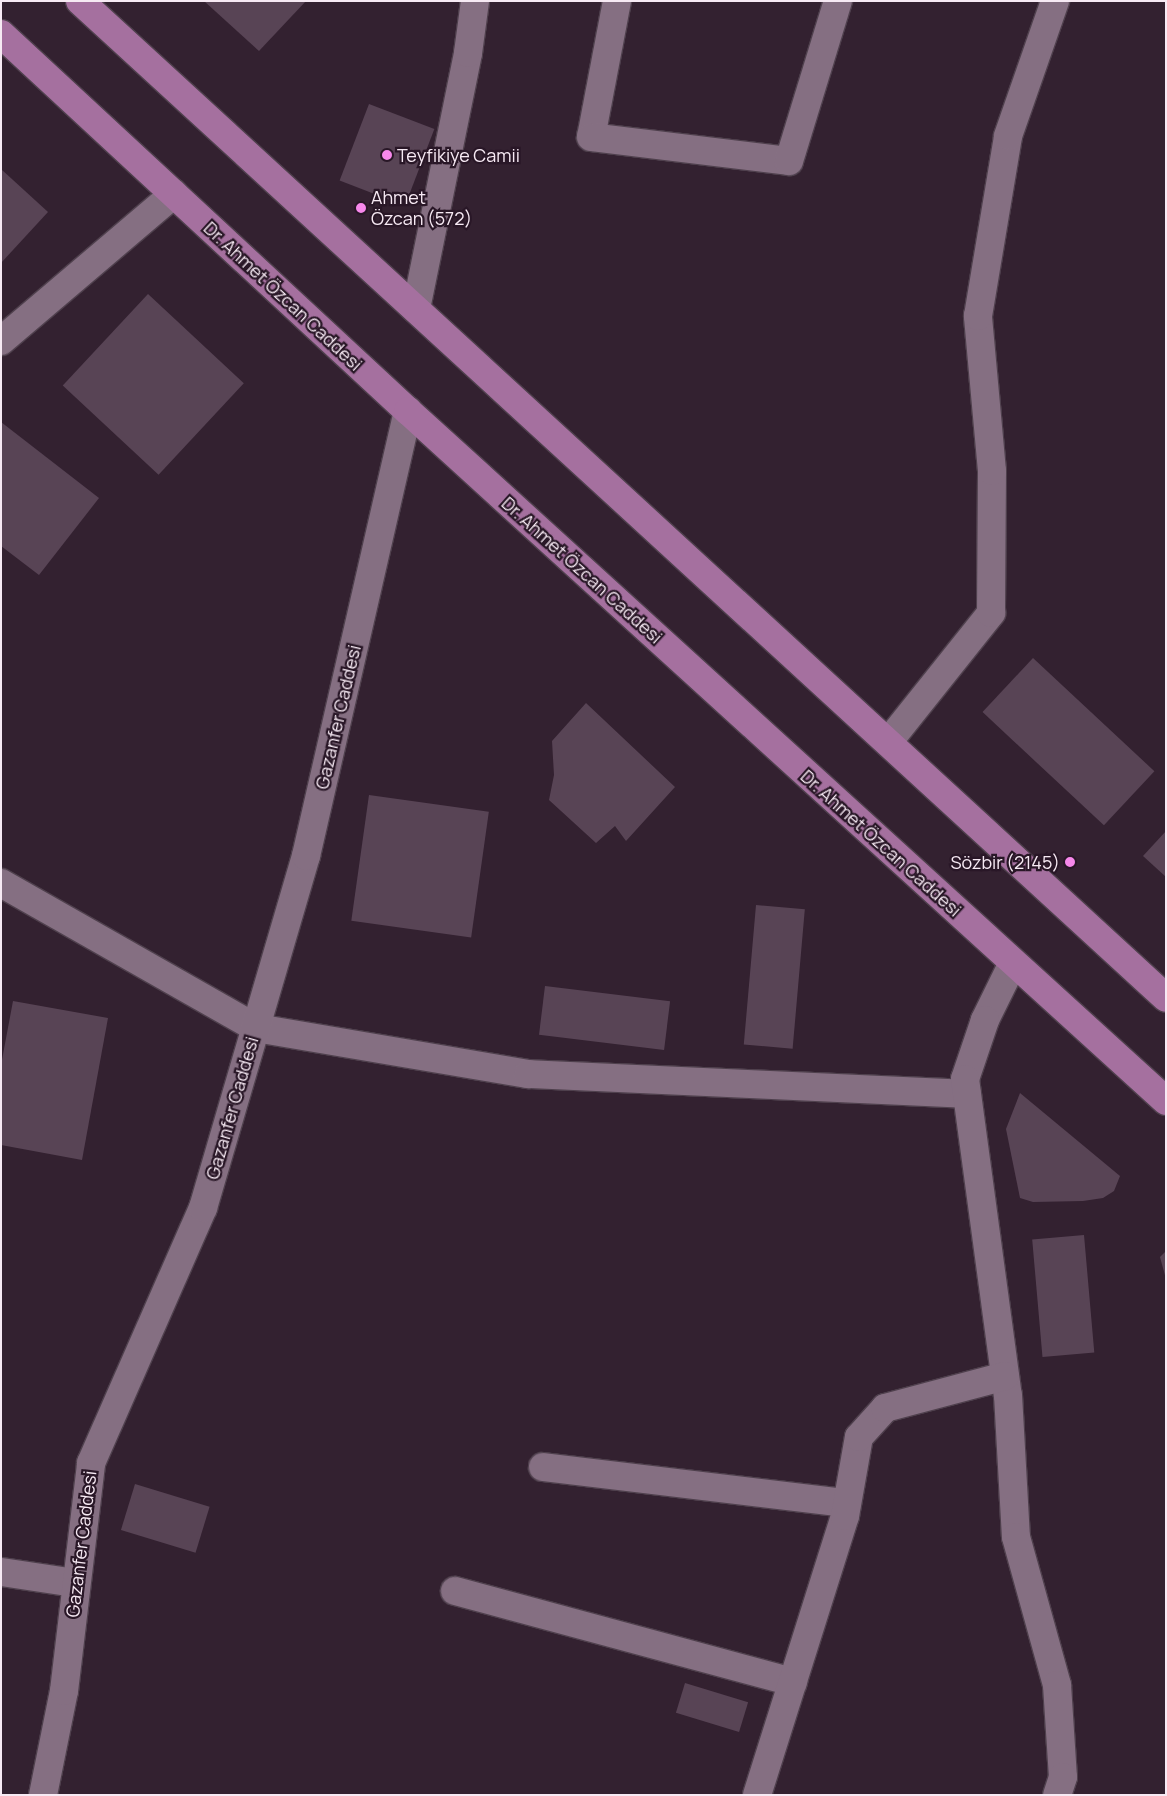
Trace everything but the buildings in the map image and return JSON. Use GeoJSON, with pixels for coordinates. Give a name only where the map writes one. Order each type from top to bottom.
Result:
{"type":"FeatureCollection","features":[{"type":"Feature","properties":{"kind":"main road"},"geometry":{"type":"LineString","coordinates":[[80,1],[889,741],[1166,998]]}},
{"type":"Feature","properties":{"kind":"main road","name":"Dr. Ahmet Özcan Caddesi"},"geometry":{"type":"LineString","coordinates":[[1,34],[408,411],[1166,1101]]}},
{"type":"Feature","properties":{"kind":"street"},"geometry":{"type":"LineString","coordinates":[[416,309],[468,53],[475,1]]}},
{"type":"Feature","properties":{"kind":"street"},"geometry":{"type":"LineString","coordinates":[[617,1],[591,138],[789,161],[838,1]]}},
{"type":"Feature","properties":{"kind":"street"},"geometry":{"type":"LineString","coordinates":[[889,741],[991,613],[992,471],[978,316],[1008,136],[1055,1]]}},
{"type":"Feature","properties":{"kind":"street"},"geometry":{"type":"LineString","coordinates":[[1,341],[174,194]]}},
{"type":"Feature","properties":{"kind":"street","name":"Gazanfer Caddesi"},"geometry":{"type":"LineString","coordinates":[[43,1795],[64,1691],[75,1583],[92,1463],[203,1208],[306,856],[408,411]]}},
{"type":"Feature","properties":{"kind":"street"},"geometry":{"type":"LineString","coordinates":[[1,883],[256,1028],[528,1074],[967,1094]]}},
{"type":"Feature","properties":{"kind":"street"},"geometry":{"type":"LineString","coordinates":[[1013,962],[982,1028],[965,1079],[1005,1376],[1016,1537],[1057,1685],[1064,1777],[1057,1795]]}},
{"type":"Feature","properties":{"kind":"street"},"geometry":{"type":"LineString","coordinates":[[758,1795],[847,1503],[858,1437],[885,1408],[1005,1376]]}},
{"type":"Feature","properties":{"kind":"street"},"geometry":{"type":"LineString","coordinates":[[543,1467],[847,1503]]}},
{"type":"Feature","properties":{"kind":"street"},"geometry":{"type":"LineString","coordinates":[[1,1572],[75,1583]]}},
{"type":"Feature","properties":{"kind":"street"},"geometry":{"type":"LineString","coordinates":[[455,1591],[793,1682]]}},
{"type":"Feature","properties":{"kind":"place","name":"Teyfikiye Camii"},"geometry":{"type":"Point","coordinates":[387,155]}},
{"type":"Feature","properties":{"kind":"place","name":"Ahmet Özcan (572)"},"geometry":{"type":"Point","coordinates":[361,208]}},
{"type":"Feature","properties":{"kind":"place","name":"Sözbir (2145)"},"geometry":{"type":"Point","coordinates":[1070,862]}}]}
